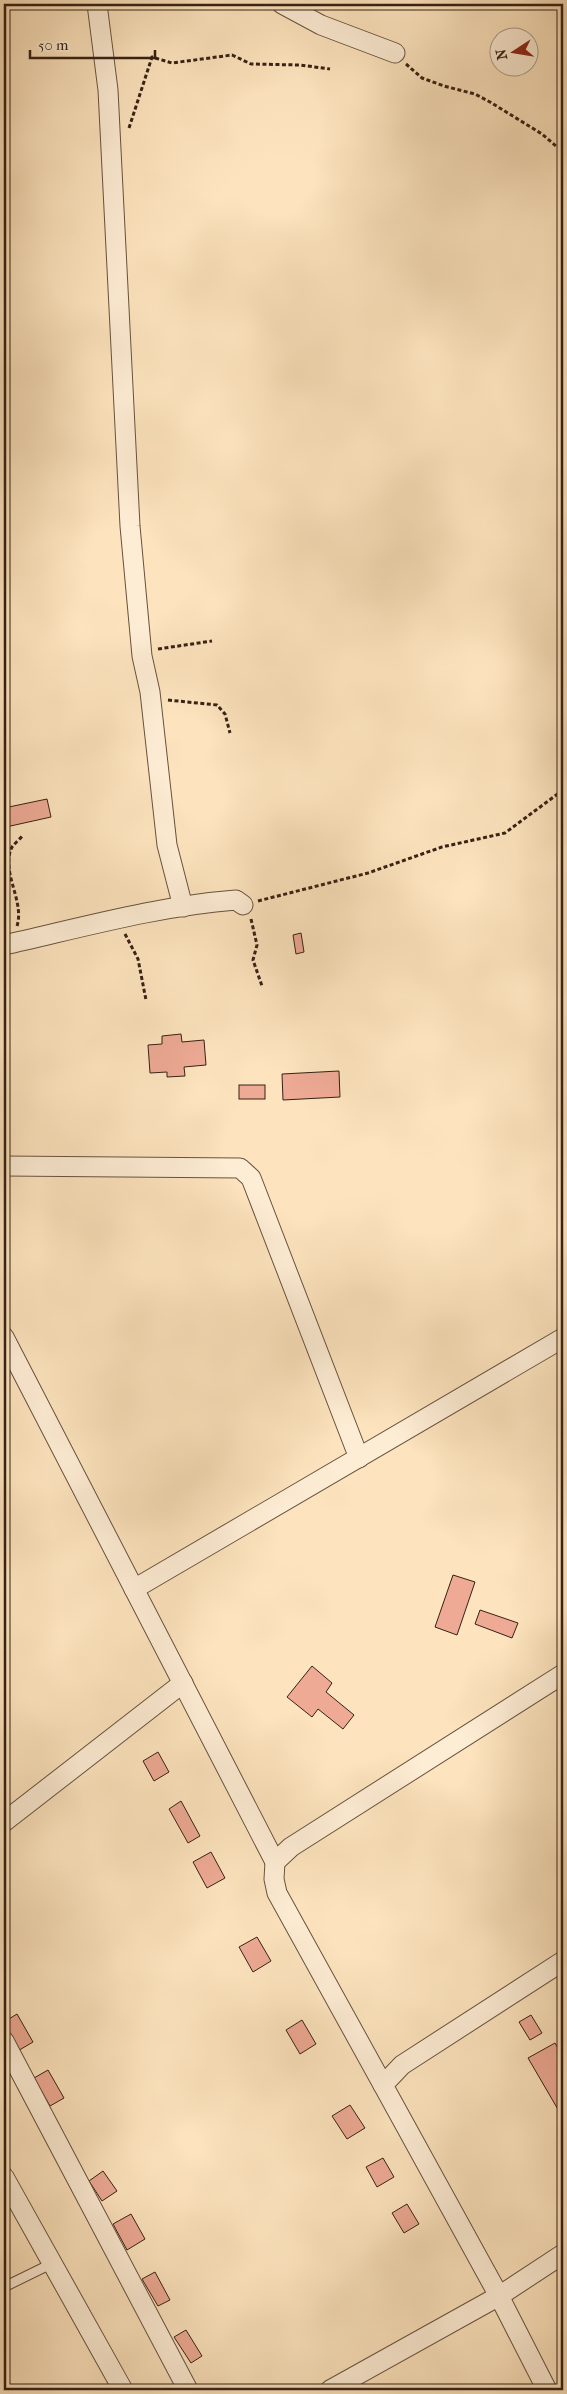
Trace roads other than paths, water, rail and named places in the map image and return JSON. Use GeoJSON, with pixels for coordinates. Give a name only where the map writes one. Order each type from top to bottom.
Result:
{"type":"FeatureCollection","features":[{"type":"Feature","properties":{"kind":"street"},"geometry":{"type":"LineString","coordinates":[[97,4],[108,90],[130,526],[142,656],[150,692],[167,845],[183,907]]}},
{"type":"Feature","properties":{"kind":"street"},"geometry":{"type":"LineString","coordinates":[[282,4],[321,25],[395,53]]}},
{"type":"Feature","properties":{"kind":"street"},"geometry":{"type":"LineString","coordinates":[[8,944],[183,907],[236,900],[243,905]]}},
{"type":"Feature","properties":{"kind":"street"},"geometry":{"type":"LineString","coordinates":[[4,1166],[240,1168],[250,1178],[359,1458]]}},
{"type":"Feature","properties":{"kind":"street"},"geometry":{"type":"LineString","coordinates":[[4,1337],[275,1862],[274,1879],[277,1893],[499,2296],[547,2390]]}},
{"type":"Feature","properties":{"kind":"street"},"geometry":{"type":"LineString","coordinates":[[134,1589],[563,1338]]}},
{"type":"Feature","properties":{"kind":"street"},"geometry":{"type":"LineString","coordinates":[[275,1862],[291,1847],[563,1674]]}},
{"type":"Feature","properties":{"kind":"street"},"geometry":{"type":"LineString","coordinates":[[4,1822],[183,1683]]}},
{"type":"Feature","properties":{"kind":"street"},"geometry":{"type":"LineString","coordinates":[[383,2085],[402,2066],[563,1961]]}},
{"type":"Feature","properties":{"kind":"street"},"geometry":{"type":"LineString","coordinates":[[4,2040],[188,2390]]}},
{"type":"Feature","properties":{"kind":"street"},"geometry":{"type":"LineString","coordinates":[[4,2177],[123,2390]]}},
{"type":"Feature","properties":{"kind":"street"},"geometry":{"type":"LineString","coordinates":[[330,2390],[499,2296],[563,2254]]}},
{"type":"Feature","properties":{"kind":"lane"},"geometry":{"type":"LineString","coordinates":[[4,2287],[53,2263]]}}]}
